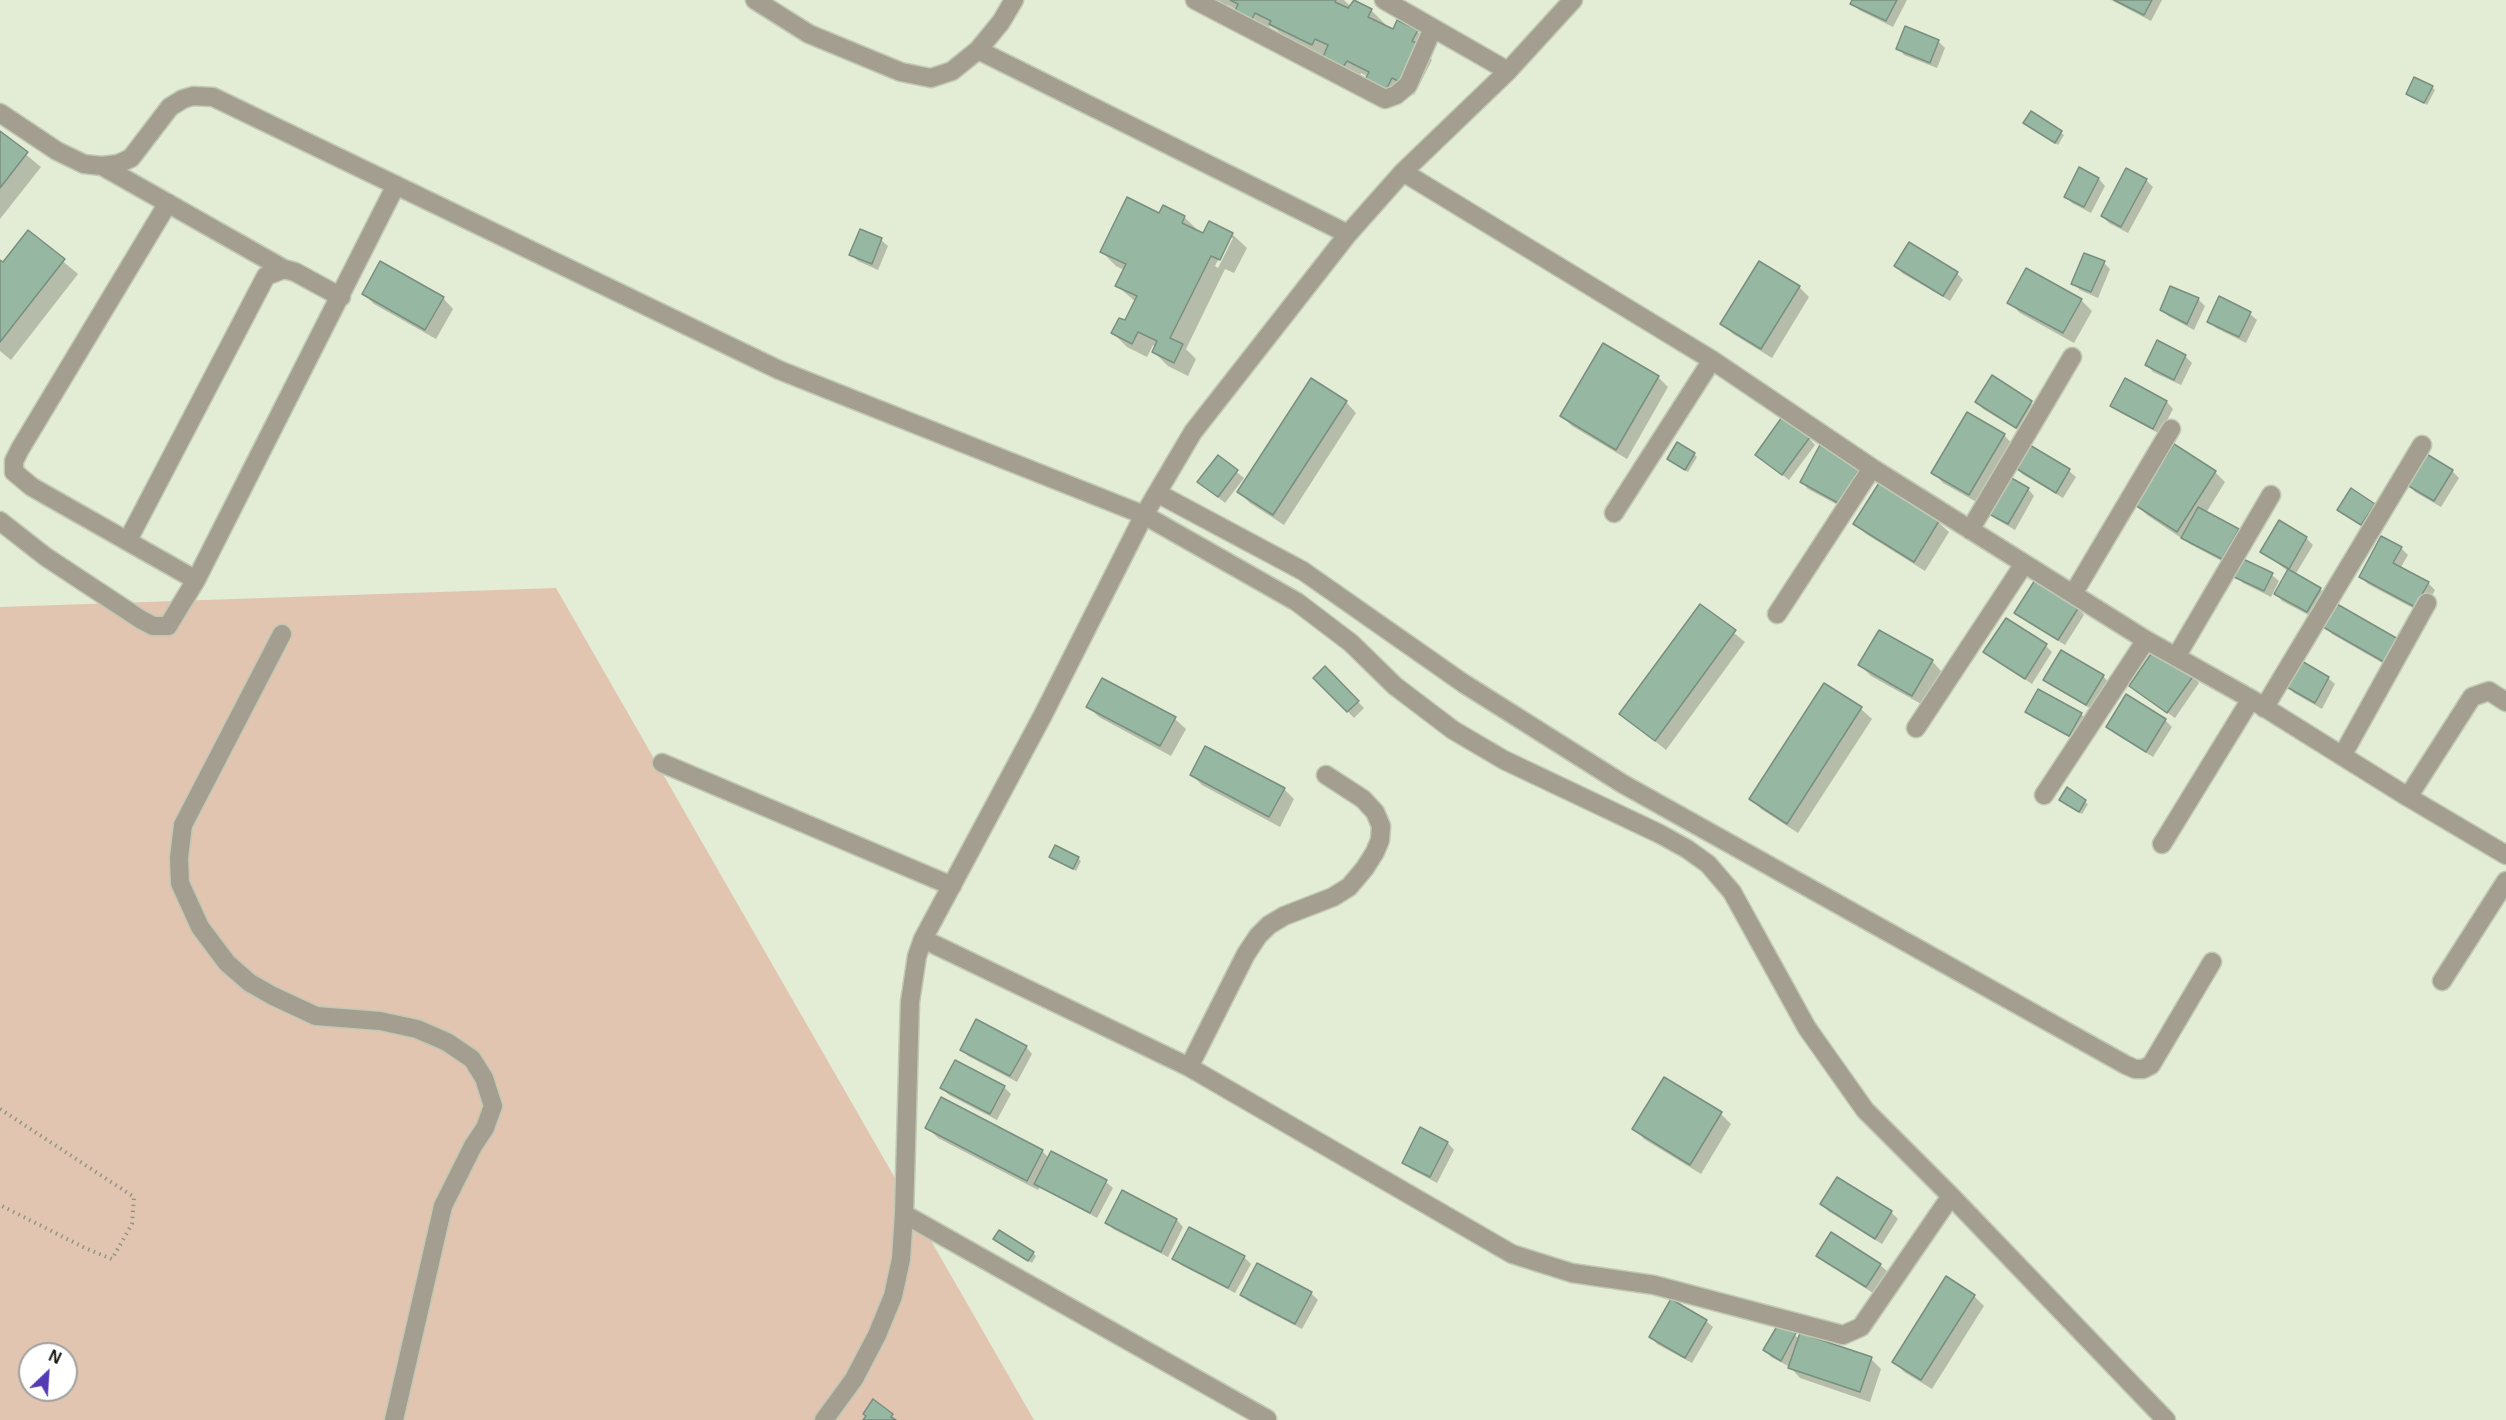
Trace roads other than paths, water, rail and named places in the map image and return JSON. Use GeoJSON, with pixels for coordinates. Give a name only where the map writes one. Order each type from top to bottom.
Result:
{"type":"FeatureCollection","features":[{"type":"Feature","properties":{"kind":"street"},"geometry":{"type":"LineString","coordinates":[[755,0],[809,34],[901,72],[931,78],[986,54],[1014,0]]}},
{"type":"Feature","properties":{"kind":"street"},"geometry":{"type":"LineString","coordinates":[[1195,0],[1385,99],[1396,95],[1408,85],[1433,28]]}},
{"type":"Feature","properties":{"kind":"street"},"geometry":{"type":"LineString","coordinates":[[1384,0],[1508,71]]}},
{"type":"Feature","properties":{"kind":"street"},"geometry":{"type":"LineString","coordinates":[[824,1420],[854,1379],[877,1335],[893,1296],[901,1259],[910,1002],[917,956],[923,939],[1043,716],[1144,515],[1193,432],[1348,234],[1403,172],[1508,71],[1574,0]]}},
{"type":"Feature","properties":{"kind":"street"},"geometry":{"type":"LineString","coordinates":[[986,54],[1348,234]]}},
{"type":"Feature","properties":{"kind":"street"},"geometry":{"type":"LineString","coordinates":[[0,113],[57,151],[84,164],[102,166],[118,164],[131,158],[171,107],[183,99],[204,95],[220,100],[779,370],[1144,515],[1297,602],[1351,643],[1395,686],[1453,730],[1514,765],[1660,834],[1708,864],[1732,892],[1807,1028],[1833,1068],[1865,1110],[2166,1420]]}},
{"type":"Feature","properties":{"kind":"street"},"geometry":{"type":"LineString","coordinates":[[102,166],[284,269],[295,272],[341,297]]}},
{"type":"Feature","properties":{"kind":"street"},"geometry":{"type":"LineString","coordinates":[[1403,172],[1712,360],[1872,468],[2146,640],[2257,704],[2506,855]]}},
{"type":"Feature","properties":{"kind":"street"},"geometry":{"type":"LineString","coordinates":[[0,521],[46,557],[153,626],[168,627],[196,580],[396,185]]}},
{"type":"Feature","properties":{"kind":"street"},"geometry":{"type":"LineString","coordinates":[[168,203],[14,461],[15,472],[32,487],[196,580]]}},
{"type":"Feature","properties":{"kind":"street"},"geometry":{"type":"LineString","coordinates":[[128,540],[266,276],[273,271],[284,269]]}},
{"type":"Feature","properties":{"kind":"street"},"geometry":{"type":"LineString","coordinates":[[1970,530],[2072,357]]}},
{"type":"Feature","properties":{"kind":"street"},"geometry":{"type":"LineString","coordinates":[[1614,513],[1712,360]]}},
{"type":"Feature","properties":{"kind":"street"},"geometry":{"type":"LineString","coordinates":[[2073,594],[2171,429]]}},
{"type":"Feature","properties":{"kind":"street"},"geometry":{"type":"LineString","coordinates":[[2162,844],[2257,704],[2422,445]]}},
{"type":"Feature","properties":{"kind":"street"},"geometry":{"type":"LineString","coordinates":[[1777,614],[1872,468]]}},
{"type":"Feature","properties":{"kind":"street"},"geometry":{"type":"LineString","coordinates":[[1157,493],[1303,571],[1463,683],[1623,784],[2126,1065],[2135,1069],[2143,1069],[2151,1065],[2212,962]]}},
{"type":"Feature","properties":{"kind":"street"},"geometry":{"type":"LineString","coordinates":[[2176,657],[2271,495]]}},
{"type":"Feature","properties":{"kind":"street"},"geometry":{"type":"LineString","coordinates":[[1916,728],[2024,564]]}},
{"type":"Feature","properties":{"kind":"street"},"geometry":{"type":"LineString","coordinates":[[2342,756],[2427,603]]}},
{"type":"Feature","properties":{"kind":"street"},"geometry":{"type":"LineString","coordinates":[[282,634],[183,825],[179,858],[180,883],[200,927],[226,963],[250,983],[316,1016],[380,1021],[417,1029],[447,1042],[472,1059],[484,1078],[493,1106],[486,1128],[473,1146],[443,1206],[394,1420]]}},
{"type":"Feature","properties":{"kind":"street"},"geometry":{"type":"LineString","coordinates":[[2044,795],[2146,640]]}},
{"type":"Feature","properties":{"kind":"street"},"geometry":{"type":"LineString","coordinates":[[2408,797],[2472,697],[2489,691],[2506,702]]}},
{"type":"Feature","properties":{"kind":"street"},"geometry":{"type":"LineString","coordinates":[[662,763],[952,886]]}},
{"type":"Feature","properties":{"kind":"street"},"geometry":{"type":"LineString","coordinates":[[1189,1067],[1246,954],[1258,936],[1269,925],[1284,916],[1333,897],[1348,887],[1365,868],[1375,852],[1380,840],[1381,826],[1375,812],[1363,799],[1326,775]]}},
{"type":"Feature","properties":{"kind":"street"},"geometry":{"type":"LineString","coordinates":[[2442,981],[2506,880]]}},
{"type":"Feature","properties":{"kind":"street"},"geometry":{"type":"LineString","coordinates":[[923,939],[1189,1067],[1512,1254],[1572,1273],[1654,1286],[1843,1335],[1861,1327],[1951,1196]]}},
{"type":"Feature","properties":{"kind":"street"},"geometry":{"type":"LineString","coordinates":[[904,1214],[1267,1419]]}}]}
